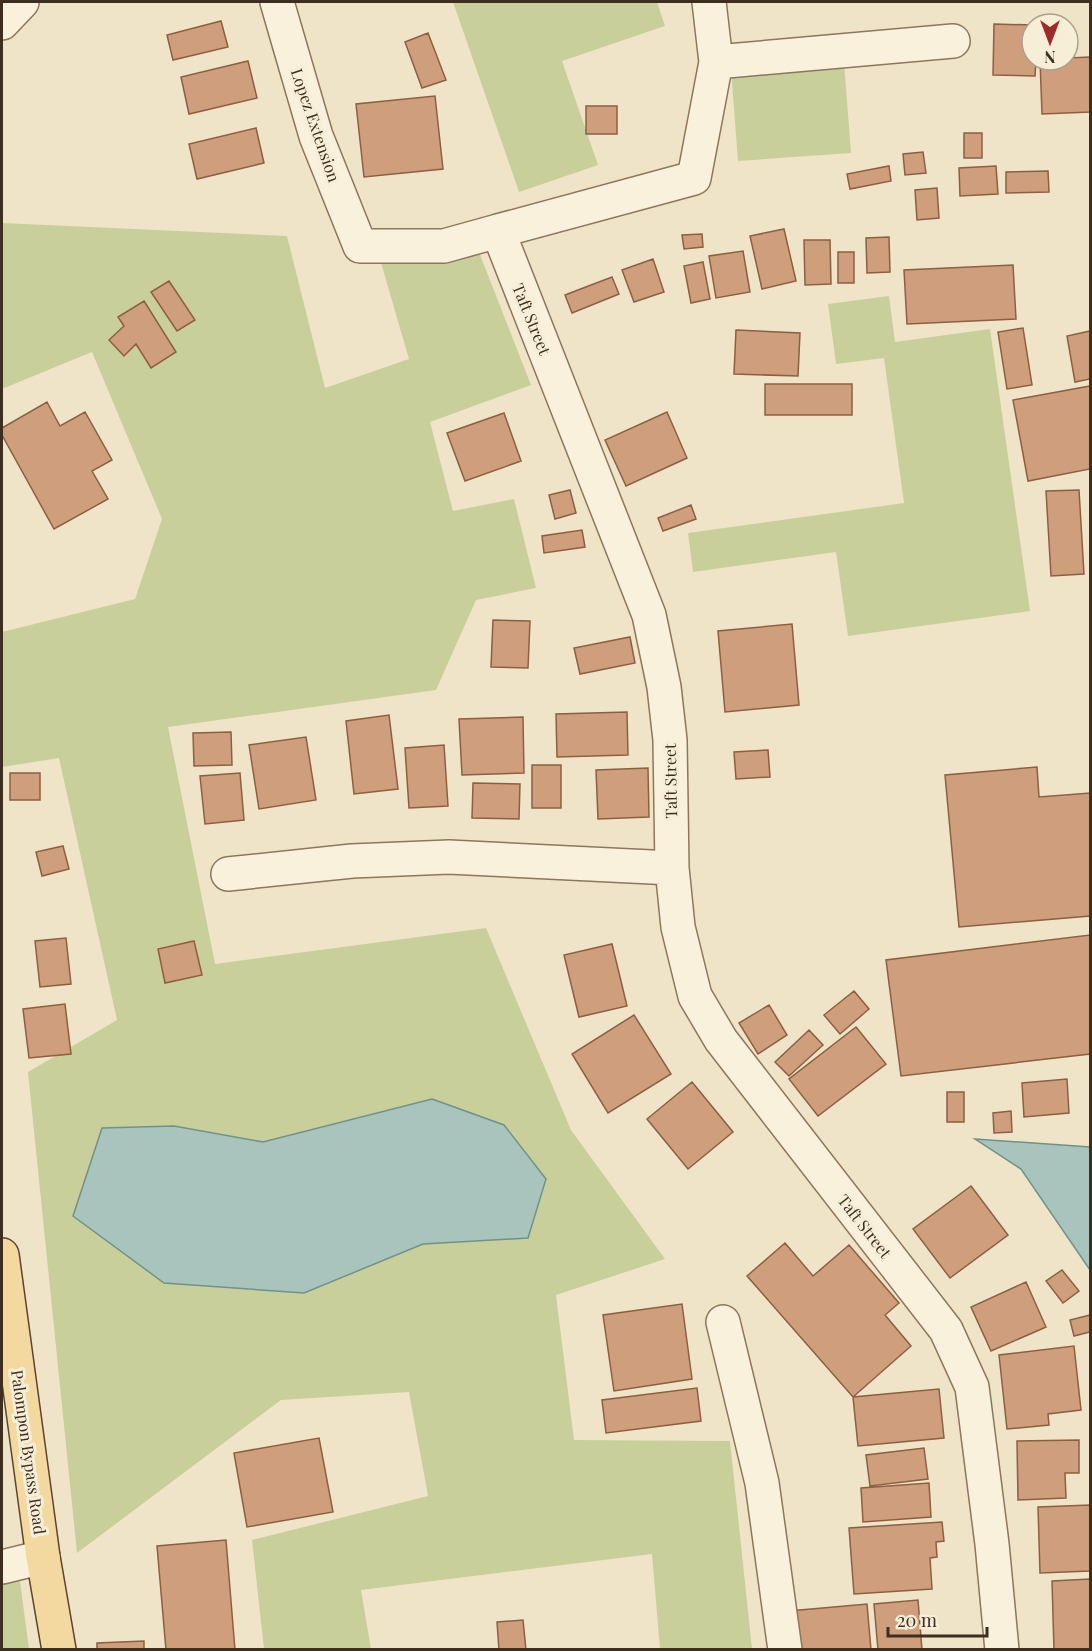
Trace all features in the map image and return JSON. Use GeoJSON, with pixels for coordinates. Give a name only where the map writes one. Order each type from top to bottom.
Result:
{"type":"FeatureCollection","features":[{"type":"Feature","properties":{"kind":"main road","name":"Palompon Bypass Road"},"geometry":{"type":"LineString","coordinates":[[2,1255],[43,1557],[59,1650]]}},
{"type":"Feature","properties":{"kind":"street"},"geometry":{"type":"LineString","coordinates":[[2,22],[22,2]]}},
{"type":"Feature","properties":{"kind":"street","name":"Lopez Extension"},"geometry":{"type":"LineString","coordinates":[[277,2],[316,136],[360,246],[444,246],[498,231]]}},
{"type":"Feature","properties":{"kind":"street"},"geometry":{"type":"LineString","coordinates":[[498,231],[694,178],[716,62],[709,2]]}},
{"type":"Feature","properties":{"kind":"street"},"geometry":{"type":"LineString","coordinates":[[716,62],[953,41]]}},
{"type":"Feature","properties":{"kind":"street","name":"Taft Street"},"geometry":{"type":"LineString","coordinates":[[498,231],[649,615],[664,687],[670,740],[672,868],[678,927],[695,996],[721,1040],[946,1330],[972,1386],[992,1544],[1002,1650]]}},
{"type":"Feature","properties":{"kind":"street"},"geometry":{"type":"LineString","coordinates":[[228,874],[352,861],[448,857],[672,868]]}},
{"type":"Feature","properties":{"kind":"street"},"geometry":{"type":"LineString","coordinates":[[723,1322],[762,1483],[785,1650]]}},
{"type":"Feature","properties":{"kind":"street"},"geometry":{"type":"LineString","coordinates":[[2,1567],[43,1557]]}},
{"type":"Feature","properties":{"kind":"green space"},"geometry":{"type":"Polygon","coordinates":[[[453,2],[657,2],[665,26],[562,61],[598,165],[519,192],[453,2]]]}},
{"type":"Feature","properties":{"kind":"green space"},"geometry":{"type":"Polygon","coordinates":[[[844,62],[851,153],[738,161],[731,71],[844,62]]]}},
{"type":"Feature","properties":{"kind":"green space"},"geometry":{"type":"Polygon","coordinates":[[[2,223],[287,236],[325,388],[409,359],[379,256],[477,247],[531,385],[430,422],[453,511],[514,499],[536,588],[476,600],[436,690],[168,727],[215,964],[486,928],[571,1130],[665,1259],[556,1295],[574,1440],[730,1441],[752,1649],[660,1649],[652,1554],[361,1590],[371,1649],[264,1649],[252,1540],[428,1496],[409,1392],[281,1400],[77,1553],[28,1072],[117,1020],[59,758],[2,767],[2,632],[135,599],[162,519],[92,352],[2,389],[2,223]],[[174,1126],[304,1293],[423,1244],[528,1238],[263,1142],[174,1126]]]}},
{"type":"Feature","properties":{"kind":"green space"},"geometry":{"type":"Polygon","coordinates":[[[889,296],[895,342],[990,329],[1030,611],[848,636],[836,552],[693,572],[688,533],[904,503],[884,358],[836,364],[828,304],[889,296]]]}},
{"type":"Feature","properties":{"kind":"green space"},"geometry":{"type":"Polygon","coordinates":[[[20,1581],[29,1649],[2,1649],[2,1584],[20,1581]]]}},
{"type":"Feature","properties":{"kind":"water"},"geometry":{"type":"Polygon","coordinates":[[[432,1099],[504,1125],[546,1179],[528,1238],[423,1244],[304,1293],[164,1283],[73,1216],[102,1128],[174,1126],[263,1142],[432,1099]]]}},
{"type":"Feature","properties":{"kind":"water"},"geometry":{"type":"Polygon","coordinates":[[[975,1139],[1090,1147],[1090,1270],[1021,1169],[975,1139]]]}},
{"type":"Feature","properties":{"kind":"building"},"geometry":{"type":"Polygon","coordinates":[[[221,21],[228,47],[173,60],[167,35],[221,21]]]}},
{"type":"Feature","properties":{"kind":"building"},"geometry":{"type":"Polygon","coordinates":[[[994,24],[1020,25],[1020,72],[1035,72],[1035,76],[993,75],[994,24]]]}},
{"type":"Feature","properties":{"kind":"building"},"geometry":{"type":"Polygon","coordinates":[[[428,33],[446,80],[422,88],[405,42],[428,33]]]}},
{"type":"Feature","properties":{"kind":"building"},"geometry":{"type":"Polygon","coordinates":[[[1080,57],[1090,57],[1090,112],[1042,114],[1040,72],[1080,72],[1080,57]]]}},
{"type":"Feature","properties":{"kind":"building"},"geometry":{"type":"Polygon","coordinates":[[[248,61],[257,98],[189,114],[181,77],[248,61]]]}},
{"type":"Feature","properties":{"kind":"building"},"geometry":{"type":"Polygon","coordinates":[[[435,96],[443,169],[364,177],[356,104],[435,96]]]}},
{"type":"Feature","properties":{"kind":"building"},"geometry":{"type":"Polygon","coordinates":[[[586,106],[617,106],[617,134],[586,134],[586,106]]]}},
{"type":"Feature","properties":{"kind":"building"},"geometry":{"type":"Polygon","coordinates":[[[256,128],[264,163],[197,179],[189,144],[256,128]]]}},
{"type":"Feature","properties":{"kind":"building"},"geometry":{"type":"Polygon","coordinates":[[[964,133],[982,133],[982,158],[964,158],[964,133]]]}},
{"type":"Feature","properties":{"kind":"building"},"geometry":{"type":"Polygon","coordinates":[[[923,152],[926,173],[905,175],[903,154],[923,152]]]}},
{"type":"Feature","properties":{"kind":"building"},"geometry":{"type":"Polygon","coordinates":[[[889,166],[891,181],[850,189],[847,174],[889,166]]]}},
{"type":"Feature","properties":{"kind":"building"},"geometry":{"type":"Polygon","coordinates":[[[996,166],[998,194],[960,196],[959,168],[996,166]]]}},
{"type":"Feature","properties":{"kind":"building"},"geometry":{"type":"Polygon","coordinates":[[[1048,171],[1049,192],[1006,193],[1006,172],[1048,171]]]}},
{"type":"Feature","properties":{"kind":"building"},"geometry":{"type":"Polygon","coordinates":[[[937,188],[939,218],[917,220],[915,190],[937,188]]]}},
{"type":"Feature","properties":{"kind":"building"},"geometry":{"type":"Polygon","coordinates":[[[784,229],[796,281],[762,289],[750,236],[784,229]]]}},
{"type":"Feature","properties":{"kind":"building"},"geometry":{"type":"Polygon","coordinates":[[[702,234],[703,247],[684,249],[682,235],[702,234]]]}},
{"type":"Feature","properties":{"kind":"building"},"geometry":{"type":"Polygon","coordinates":[[[889,237],[890,272],[867,273],[866,238],[889,237]]]}},
{"type":"Feature","properties":{"kind":"building"},"geometry":{"type":"Polygon","coordinates":[[[804,240],[830,240],[831,284],[805,285],[804,240]]]}},
{"type":"Feature","properties":{"kind":"building"},"geometry":{"type":"Polygon","coordinates":[[[743,251],[750,292],[716,298],[709,256],[743,251]]]}},
{"type":"Feature","properties":{"kind":"building"},"geometry":{"type":"Polygon","coordinates":[[[838,252],[854,252],[854,283],[838,283],[838,252]]]}},
{"type":"Feature","properties":{"kind":"building"},"geometry":{"type":"Polygon","coordinates":[[[653,259],[664,292],[634,302],[622,270],[653,259]]]}},
{"type":"Feature","properties":{"kind":"building"},"geometry":{"type":"Polygon","coordinates":[[[703,262],[710,299],[691,303],[684,266],[703,262]]]}},
{"type":"Feature","properties":{"kind":"building"},"geometry":{"type":"Polygon","coordinates":[[[1013,265],[1016,319],[907,324],[904,270],[1013,265]]]}},
{"type":"Feature","properties":{"kind":"building"},"geometry":{"type":"Polygon","coordinates":[[[612,277],[619,294],[572,313],[565,295],[612,277]]]}},
{"type":"Feature","properties":{"kind":"building"},"geometry":{"type":"Polygon","coordinates":[[[169,281],[195,320],[177,331],[151,292],[169,281]]]}},
{"type":"Feature","properties":{"kind":"building"},"geometry":{"type":"Polygon","coordinates":[[[144,301],[176,352],[151,368],[136,344],[124,356],[109,340],[124,326],[118,317],[144,301]]]}},
{"type":"Feature","properties":{"kind":"building"},"geometry":{"type":"Polygon","coordinates":[[[1023,328],[1032,385],[1007,389],[998,332],[1023,328]]]}},
{"type":"Feature","properties":{"kind":"building"},"geometry":{"type":"Polygon","coordinates":[[[736,330],[800,333],[798,376],[734,374],[736,330]]]}},
{"type":"Feature","properties":{"kind":"building"},"geometry":{"type":"Polygon","coordinates":[[[1090,331],[1090,379],[1075,382],[1067,336],[1090,331]]]}},
{"type":"Feature","properties":{"kind":"building"},"geometry":{"type":"Polygon","coordinates":[[[765,384],[852,384],[852,415],[765,415],[765,384]]]}},
{"type":"Feature","properties":{"kind":"building"},"geometry":{"type":"Polygon","coordinates":[[[1090,386],[1090,469],[1028,481],[1013,400],[1090,386]]]}},
{"type":"Feature","properties":{"kind":"building"},"geometry":{"type":"Polygon","coordinates":[[[47,402],[60,426],[85,412],[112,460],[92,471],[108,499],[54,529],[2,435],[2,428],[47,402]]]}},
{"type":"Feature","properties":{"kind":"building"},"geometry":{"type":"Polygon","coordinates":[[[667,412],[687,458],[626,486],[605,440],[667,412]]]}},
{"type":"Feature","properties":{"kind":"building"},"geometry":{"type":"Polygon","coordinates":[[[504,413],[521,461],[465,481],[447,433],[504,413]]]}},
{"type":"Feature","properties":{"kind":"building"},"geometry":{"type":"Polygon","coordinates":[[[570,490],[576,513],[555,519],[549,495],[570,490]]]}},
{"type":"Feature","properties":{"kind":"building"},"geometry":{"type":"Polygon","coordinates":[[[1079,490],[1084,574],[1051,576],[1046,491],[1079,490]]]}},
{"type":"Feature","properties":{"kind":"building"},"geometry":{"type":"Polygon","coordinates":[[[691,505],[696,519],[663,531],[658,518],[691,505]]]}},
{"type":"Feature","properties":{"kind":"building"},"geometry":{"type":"Polygon","coordinates":[[[582,530],[585,547],[544,553],[542,536],[582,530]]]}},
{"type":"Feature","properties":{"kind":"building"},"geometry":{"type":"Polygon","coordinates":[[[493,620],[530,621],[528,668],[491,667],[493,620]]]}},
{"type":"Feature","properties":{"kind":"building"},"geometry":{"type":"Polygon","coordinates":[[[792,624],[799,705],[725,712],[718,631],[792,624]]]}},
{"type":"Feature","properties":{"kind":"building"},"geometry":{"type":"Polygon","coordinates":[[[630,637],[635,663],[580,674],[574,648],[630,637]]]}},
{"type":"Feature","properties":{"kind":"building"},"geometry":{"type":"Polygon","coordinates":[[[627,712],[628,755],[557,757],[556,714],[627,712]]]}},
{"type":"Feature","properties":{"kind":"building"},"geometry":{"type":"Polygon","coordinates":[[[389,715],[398,789],[354,794],[346,721],[389,715]]]}},
{"type":"Feature","properties":{"kind":"building"},"geometry":{"type":"Polygon","coordinates":[[[523,717],[524,773],[462,775],[459,719],[523,717]]]}},
{"type":"Feature","properties":{"kind":"building"},"geometry":{"type":"Polygon","coordinates":[[[231,732],[232,765],[194,766],[193,733],[231,732]]]}},
{"type":"Feature","properties":{"kind":"building"},"geometry":{"type":"Polygon","coordinates":[[[306,737],[316,800],[259,809],[249,745],[306,737]]]}},
{"type":"Feature","properties":{"kind":"building"},"geometry":{"type":"Polygon","coordinates":[[[444,745],[448,806],[409,808],[405,748],[444,745]]]}},
{"type":"Feature","properties":{"kind":"building"},"geometry":{"type":"Polygon","coordinates":[[[768,750],[770,777],[736,779],[734,752],[768,750]]]}},
{"type":"Feature","properties":{"kind":"building"},"geometry":{"type":"Polygon","coordinates":[[[532,765],[561,765],[561,808],[532,808],[532,765]]]}},
{"type":"Feature","properties":{"kind":"building"},"geometry":{"type":"Polygon","coordinates":[[[1037,767],[1039,797],[1090,793],[1090,916],[959,927],[945,775],[1037,767]]]}},
{"type":"Feature","properties":{"kind":"building"},"geometry":{"type":"Polygon","coordinates":[[[648,768],[649,817],[598,819],[596,770],[648,768]]]}},
{"type":"Feature","properties":{"kind":"building"},"geometry":{"type":"Polygon","coordinates":[[[10,773],[40,773],[40,800],[10,800],[10,773]]]}},
{"type":"Feature","properties":{"kind":"building"},"geometry":{"type":"Polygon","coordinates":[[[240,773],[244,820],[205,824],[200,776],[240,773]]]}},
{"type":"Feature","properties":{"kind":"building"},"geometry":{"type":"Polygon","coordinates":[[[473,783],[520,784],[519,819],[472,818],[473,783]]]}},
{"type":"Feature","properties":{"kind":"building"},"geometry":{"type":"Polygon","coordinates":[[[63,846],[69,869],[42,876],[36,852],[63,846]]]}},
{"type":"Feature","properties":{"kind":"building"},"geometry":{"type":"Polygon","coordinates":[[[1090,935],[1090,1054],[901,1076],[886,960],[1090,935]]]}},
{"type":"Feature","properties":{"kind":"building"},"geometry":{"type":"Polygon","coordinates":[[[66,938],[71,984],[40,987],[35,941],[66,938]]]}},
{"type":"Feature","properties":{"kind":"building"},"geometry":{"type":"Polygon","coordinates":[[[194,941],[202,975],[165,983],[158,949],[194,941]]]}},
{"type":"Feature","properties":{"kind":"building"},"geometry":{"type":"Polygon","coordinates":[[[612,944],[627,1006],[579,1017],[564,955],[612,944]]]}},
{"type":"Feature","properties":{"kind":"building"},"geometry":{"type":"Polygon","coordinates":[[[854,991],[869,1009],[840,1034],[824,1015],[854,991]]]}},
{"type":"Feature","properties":{"kind":"building"},"geometry":{"type":"Polygon","coordinates":[[[65,1004],[71,1054],[29,1058],[23,1009],[65,1004]]]}},
{"type":"Feature","properties":{"kind":"building"},"geometry":{"type":"Polygon","coordinates":[[[769,1005],[787,1035],[758,1054],[739,1023],[769,1005]]]}},
{"type":"Feature","properties":{"kind":"building"},"geometry":{"type":"Polygon","coordinates":[[[634,1015],[671,1074],[608,1113],[572,1054],[634,1015]]]}},
{"type":"Feature","properties":{"kind":"building"},"geometry":{"type":"Polygon","coordinates":[[[856,1027],[886,1064],[818,1116],[789,1079],[856,1027]]]}},
{"type":"Feature","properties":{"kind":"building"},"geometry":{"type":"Polygon","coordinates":[[[809,1030],[823,1045],[789,1076],[775,1062],[809,1030]]]}},
{"type":"Feature","properties":{"kind":"building"},"geometry":{"type":"Polygon","coordinates":[[[1067,1079],[1069,1113],[1024,1117],[1022,1083],[1067,1079]]]}},
{"type":"Feature","properties":{"kind":"building"},"geometry":{"type":"Polygon","coordinates":[[[692,1082],[733,1132],[688,1169],[647,1119],[692,1082]]]}},
{"type":"Feature","properties":{"kind":"building"},"geometry":{"type":"Polygon","coordinates":[[[947,1092],[964,1092],[964,1122],[947,1122],[947,1092]]]}},
{"type":"Feature","properties":{"kind":"building"},"geometry":{"type":"Polygon","coordinates":[[[1011,1111],[1012,1132],[994,1133],[993,1113],[1011,1111]]]}},
{"type":"Feature","properties":{"kind":"building"},"geometry":{"type":"Polygon","coordinates":[[[971,1186],[1008,1235],[950,1278],[913,1229],[971,1186]]]}},
{"type":"Feature","properties":{"kind":"building"},"geometry":{"type":"Polygon","coordinates":[[[785,1243],[813,1276],[849,1245],[899,1303],[885,1315],[911,1346],[853,1397],[747,1276],[785,1243]]]}},
{"type":"Feature","properties":{"kind":"building"},"geometry":{"type":"Polygon","coordinates":[[[1062,1270],[1079,1291],[1063,1303],[1046,1281],[1062,1270]]]}},
{"type":"Feature","properties":{"kind":"building"},"geometry":{"type":"Polygon","coordinates":[[[1026,1282],[1046,1327],[991,1351],[971,1307],[1026,1282]]]}},
{"type":"Feature","properties":{"kind":"building"},"geometry":{"type":"Polygon","coordinates":[[[682,1304],[692,1379],[614,1391],[603,1315],[682,1304]]]}},
{"type":"Feature","properties":{"kind":"building"},"geometry":{"type":"Polygon","coordinates":[[[1090,1315],[1090,1332],[1074,1336],[1070,1320],[1090,1315]]]}},
{"type":"Feature","properties":{"kind":"building"},"geometry":{"type":"Polygon","coordinates":[[[1074,1346],[1081,1410],[1048,1414],[1049,1425],[1007,1429],[999,1355],[1074,1346]]]}},
{"type":"Feature","properties":{"kind":"building"},"geometry":{"type":"Polygon","coordinates":[[[697,1388],[701,1421],[606,1433],[602,1400],[697,1388]]]}},
{"type":"Feature","properties":{"kind":"building"},"geometry":{"type":"Polygon","coordinates":[[[939,1389],[944,1438],[858,1446],[853,1397],[939,1389]]]}},
{"type":"Feature","properties":{"kind":"building"},"geometry":{"type":"Polygon","coordinates":[[[319,1438],[333,1512],[247,1527],[234,1453],[319,1438]]]}},
{"type":"Feature","properties":{"kind":"building"},"geometry":{"type":"Polygon","coordinates":[[[1079,1440],[1079,1473],[1065,1473],[1066,1498],[1018,1500],[1017,1441],[1079,1440]]]}},
{"type":"Feature","properties":{"kind":"building"},"geometry":{"type":"Polygon","coordinates":[[[924,1448],[928,1479],[870,1486],[866,1455],[924,1448]]]}},
{"type":"Feature","properties":{"kind":"building"},"geometry":{"type":"Polygon","coordinates":[[[929,1483],[931,1517],[863,1522],[861,1488],[929,1483]]]}},
{"type":"Feature","properties":{"kind":"building"},"geometry":{"type":"Polygon","coordinates":[[[1090,1505],[1090,1571],[1040,1573],[1038,1507],[1090,1505]]]}},
{"type":"Feature","properties":{"kind":"building"},"geometry":{"type":"Polygon","coordinates":[[[942,1522],[944,1541],[936,1542],[937,1557],[930,1558],[932,1589],[854,1594],[849,1528],[942,1522]]]}},
{"type":"Feature","properties":{"kind":"building"},"geometry":{"type":"Polygon","coordinates":[[[226,1540],[235,1650],[166,1650],[157,1546],[226,1540]]]}},
{"type":"Feature","properties":{"kind":"building"},"geometry":{"type":"Polygon","coordinates":[[[1090,1579],[1090,1650],[1054,1650],[1052,1581],[1090,1579]]]}},
{"type":"Feature","properties":{"kind":"building"},"geometry":{"type":"Polygon","coordinates":[[[918,1600],[922,1650],[878,1650],[874,1604],[918,1600]]]}},
{"type":"Feature","properties":{"kind":"building"},"geometry":{"type":"Polygon","coordinates":[[[867,1604],[871,1650],[792,1650],[789,1611],[867,1604]]]}},
{"type":"Feature","properties":{"kind":"building"},"geometry":{"type":"Polygon","coordinates":[[[523,1620],[526,1650],[499,1650],[497,1622],[523,1620]]]}},
{"type":"Feature","properties":{"kind":"building"},"geometry":{"type":"Polygon","coordinates":[[[144,1641],[144,1650],[97,1650],[97,1643],[144,1641]]]}}]}
